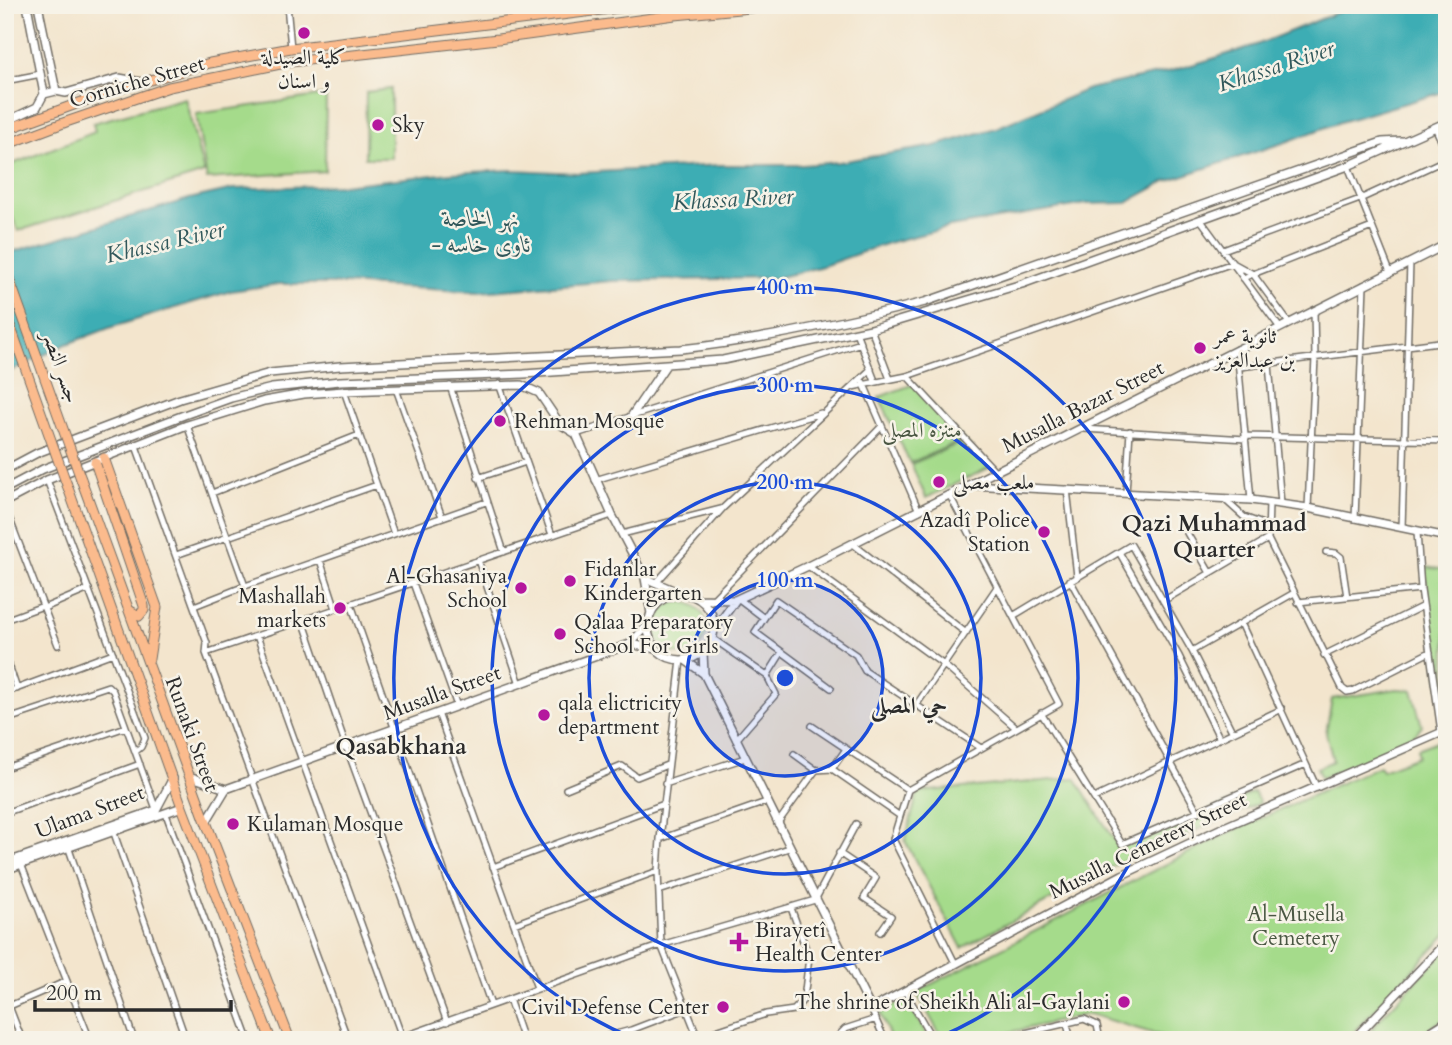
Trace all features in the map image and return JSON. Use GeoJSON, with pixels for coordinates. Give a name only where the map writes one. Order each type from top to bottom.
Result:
{"type":"FeatureCollection","features":[{"type":"Feature","properties":{"kind":"main road","name":"Corniche Street"},"geometry":{"type":"LineString","coordinates":[[5,130],[112,91],[210,63],[291,48],[596,8],[643,5]]}},
{"type":"Feature","properties":{"kind":"main road","name":"Corniche Street"},"geometry":{"type":"LineString","coordinates":[[5,145],[169,87],[290,62],[498,39],[711,8],[783,5]]}},
{"type":"Feature","properties":{"kind":"main road","name":"جسر النصر"},"geometry":{"type":"LineString","coordinates":[[5,267],[81,479]]}},
{"type":"Feature","properties":{"kind":"main road","name":"جسر النصر"},"geometry":{"type":"LineString","coordinates":[[5,311],[68,485]]}},
{"type":"Feature","properties":{"kind":"main road"},"geometry":{"type":"LineString","coordinates":[[100,460],[144,606],[144,611],[139,616],[128,609]]}},
{"type":"Feature","properties":{"kind":"main road"},"geometry":{"type":"LineString","coordinates":[[100,460],[157,607],[148,664]]}},
{"type":"Feature","properties":{"kind":"main road","name":"Runaki Street"},"geometry":{"type":"LineString","coordinates":[[81,479],[206,822],[290,1040]]}},
{"type":"Feature","properties":{"kind":"main road","name":"Runaki Street"},"geometry":{"type":"LineString","coordinates":[[68,485],[182,807],[271,1040]]}},
{"type":"Feature","properties":{"kind":"main road"},"geometry":{"type":"LineString","coordinates":[[264,1020],[279,1013]]}},
{"type":"Feature","properties":{"kind":"street"},"geometry":{"type":"LineString","coordinates":[[5,122],[37,107],[44,94],[27,5]]}},
{"type":"Feature","properties":{"kind":"street"},"geometry":{"type":"LineString","coordinates":[[38,5],[56,90]]}},
{"type":"Feature","properties":{"kind":"street"},"geometry":{"type":"LineString","coordinates":[[287,5],[291,48]]}},
{"type":"Feature","properties":{"kind":"street"},"geometry":{"type":"LineString","coordinates":[[5,81],[41,74]]}},
{"type":"Feature","properties":{"kind":"street"},"geometry":{"type":"LineString","coordinates":[[44,94],[56,90],[66,93],[119,78],[142,82]]}},
{"type":"Feature","properties":{"kind":"street"},"geometry":{"type":"LineString","coordinates":[[5,489],[43,469],[231,398],[297,384],[524,374],[723,360],[871,329],[1022,284],[1348,166],[1447,122]]}},
{"type":"Feature","properties":{"kind":"street"},"geometry":{"type":"LineString","coordinates":[[1435,127],[1447,154]]}},
{"type":"Feature","properties":{"kind":"street"},"geometry":{"type":"LineString","coordinates":[[5,470],[37,453],[180,399],[228,383],[294,369],[613,353],[721,344],[861,318],[925,302],[1382,142],[1402,141]]}},
{"type":"Feature","properties":{"kind":"street"},"geometry":{"type":"LineString","coordinates":[[1223,250],[1360,199],[1447,159]]}},
{"type":"Feature","properties":{"kind":"street"},"geometry":{"type":"LineString","coordinates":[[1348,166],[1390,272]]}},
{"type":"Feature","properties":{"kind":"street"},"geometry":{"type":"LineString","coordinates":[[1200,219],[1280,328]]}},
{"type":"Feature","properties":{"kind":"street"},"geometry":{"type":"LineString","coordinates":[[1243,278],[1372,227]]}},
{"type":"Feature","properties":{"kind":"street","name":"Musalla Bazar Street"},"geometry":{"type":"LineString","coordinates":[[699,599],[737,600],[950,496],[1447,244]]}},
{"type":"Feature","properties":{"kind":"street"},"geometry":{"type":"LineString","coordinates":[[1402,528],[1410,262]]}},
{"type":"Feature","properties":{"kind":"street"},"geometry":{"type":"LineString","coordinates":[[863,381],[875,382],[907,376],[1233,263],[1253,274],[1289,323]]}},
{"type":"Feature","properties":{"kind":"street"},"geometry":{"type":"LineString","coordinates":[[1355,519],[1364,285]]}},
{"type":"Feature","properties":{"kind":"street"},"geometry":{"type":"LineString","coordinates":[[925,302],[928,313]]}},
{"type":"Feature","properties":{"kind":"street"},"geometry":{"type":"LineString","coordinates":[[1308,508],[1315,358],[1314,310]]}},
{"type":"Feature","properties":{"kind":"street"},"geometry":{"type":"LineString","coordinates":[[871,329],[890,379]]}},
{"type":"Feature","properties":{"kind":"street"},"geometry":{"type":"LineString","coordinates":[[856,332],[875,382]]}},
{"type":"Feature","properties":{"kind":"street"},"geometry":{"type":"LineString","coordinates":[[1240,367],[1447,341]]}},
{"type":"Feature","properties":{"kind":"street"},"geometry":{"type":"LineString","coordinates":[[576,434],[861,343]]}},
{"type":"Feature","properties":{"kind":"street"},"geometry":{"type":"LineString","coordinates":[[1237,349],[1251,500]]}},
{"type":"Feature","properties":{"kind":"street"},"geometry":{"type":"LineString","coordinates":[[1269,364],[1281,504]]}},
{"type":"Feature","properties":{"kind":"street"},"geometry":{"type":"LineString","coordinates":[[630,418],[666,365]]}},
{"type":"Feature","properties":{"kind":"street"},"geometry":{"type":"LineString","coordinates":[[294,369],[297,384]]}},
{"type":"Feature","properties":{"kind":"street"},"geometry":{"type":"LineString","coordinates":[[656,583],[723,508],[852,387],[863,381],[871,369]]}},
{"type":"Feature","properties":{"kind":"street"},"geometry":{"type":"LineString","coordinates":[[907,376],[996,472]]}},
{"type":"Feature","properties":{"kind":"street"},"geometry":{"type":"LineString","coordinates":[[863,381],[919,511]]}},
{"type":"Feature","properties":{"kind":"street"},"geometry":{"type":"LineString","coordinates":[[499,384],[552,535]]}},
{"type":"Feature","properties":{"kind":"street"},"geometry":{"type":"LineString","coordinates":[[58,645],[5,504],[47,480],[187,425],[264,401],[344,391],[499,384],[521,385],[534,389],[544,397],[560,424],[576,434],[595,480],[645,578],[651,614],[648,625],[652,642],[657,649],[672,659],[683,660],[703,652]]}},
{"type":"Feature","properties":{"kind":"street"},"geometry":{"type":"LineString","coordinates":[[450,386],[504,552]]}},
{"type":"Feature","properties":{"kind":"street"},"geometry":{"type":"LineString","coordinates":[[396,389],[442,517]]}},
{"type":"Feature","properties":{"kind":"street"},"geometry":{"type":"LineString","coordinates":[[344,391],[394,534]]}},
{"type":"Feature","properties":{"kind":"street"},"geometry":{"type":"LineString","coordinates":[[595,480],[825,412]]}},
{"type":"Feature","properties":{"kind":"street"},"geometry":{"type":"LineString","coordinates":[[151,440],[170,420]]}},
{"type":"Feature","properties":{"kind":"street"},"geometry":{"type":"LineString","coordinates":[[187,425],[245,586]]}},
{"type":"Feature","properties":{"kind":"street"},"geometry":{"type":"LineString","coordinates":[[711,601],[883,426]]}},
{"type":"Feature","properties":{"kind":"street"},"geometry":{"type":"LineString","coordinates":[[1081,428],[1246,437],[1275,435],[1447,442]]}},
{"type":"Feature","properties":{"kind":"street"},"geometry":{"type":"LineString","coordinates":[[1126,493],[1130,431]]}},
{"type":"Feature","properties":{"kind":"street"},"geometry":{"type":"LineString","coordinates":[[212,494],[359,435]]}},
{"type":"Feature","properties":{"kind":"street"},"geometry":{"type":"LineString","coordinates":[[136,446],[207,643],[206,653],[348,1040]]}},
{"type":"Feature","properties":{"kind":"street"},"geometry":{"type":"LineString","coordinates":[[478,478],[526,462]]}},
{"type":"Feature","properties":{"kind":"street"},"geometry":{"type":"LineString","coordinates":[[47,480],[145,738],[135,752]]}},
{"type":"Feature","properties":{"kind":"street"},"geometry":{"type":"LineString","coordinates":[[176,555],[377,485]]}},
{"type":"Feature","properties":{"kind":"street"},"geometry":{"type":"LineString","coordinates":[[971,485],[1251,500],[1308,508],[1444,536],[1447,496]]}},
{"type":"Feature","properties":{"kind":"street"},"geometry":{"type":"LineString","coordinates":[[1067,489],[1077,576]]}},
{"type":"Feature","properties":{"kind":"street"},"geometry":{"type":"LineString","coordinates":[[950,496],[1059,704],[908,790],[893,839],[956,962]]}},
{"type":"Feature","properties":{"kind":"street"},"geometry":{"type":"LineString","coordinates":[[1224,499],[1244,517],[1268,526]]}},
{"type":"Feature","properties":{"kind":"street"},"geometry":{"type":"LineString","coordinates":[[194,606],[486,502]]}},
{"type":"Feature","properties":{"kind":"street"},"geometry":{"type":"LineString","coordinates":[[1269,503],[1268,539],[1342,688],[1347,692],[1353,691],[1430,652]]}},
{"type":"Feature","properties":{"kind":"street"},"geometry":{"type":"LineString","coordinates":[[622,534],[723,508]]}},
{"type":"Feature","properties":{"kind":"street"},"geometry":{"type":"LineString","coordinates":[[206,653],[612,515]]}},
{"type":"Feature","properties":{"kind":"street"},"geometry":{"type":"LineString","coordinates":[[1418,532],[1423,606],[1444,732]]}},
{"type":"Feature","properties":{"kind":"street"},"geometry":{"type":"LineString","coordinates":[[1187,533],[1210,573]]}},
{"type":"Feature","properties":{"kind":"street"},"geometry":{"type":"LineString","coordinates":[[1163,601],[1268,539]]}},
{"type":"Feature","properties":{"kind":"street"},"geometry":{"type":"LineString","coordinates":[[853,544],[966,633]]}},
{"type":"Feature","properties":{"kind":"street"},"geometry":{"type":"LineString","coordinates":[[1013,616],[1131,545],[1192,651],[1232,731]]}},
{"type":"Feature","properties":{"kind":"street"},"geometry":{"type":"LineString","coordinates":[[1119,552],[1179,656],[1219,737]]}},
{"type":"Feature","properties":{"kind":"street"},"geometry":{"type":"LineString","coordinates":[[1326,552],[1341,556],[1347,597]]}},
{"type":"Feature","properties":{"kind":"street"},"geometry":{"type":"LineString","coordinates":[[320,560],[336,609]]}},
{"type":"Feature","properties":{"kind":"street"},"geometry":{"type":"LineString","coordinates":[[478,560],[520,684]]}},
{"type":"Feature","properties":{"kind":"street"},"geometry":{"type":"LineString","coordinates":[[808,566],[944,665],[1016,728]]}},
{"type":"Feature","properties":{"kind":"street"},"geometry":{"type":"LineString","coordinates":[[645,578],[699,599],[713,618],[713,634],[703,652],[704,674],[885,1040]]}},
{"type":"Feature","properties":{"kind":"street"},"geometry":{"type":"LineString","coordinates":[[1070,580],[1198,812]]}},
{"type":"Feature","properties":{"kind":"street"},"geometry":{"type":"LineString","coordinates":[[413,583],[457,706]]}},
{"type":"Feature","properties":{"kind":"street"},"geometry":{"type":"LineString","coordinates":[[917,704],[998,587]]}},
{"type":"Feature","properties":{"kind":"street"},"geometry":{"type":"LineString","coordinates":[[5,620],[89,589]]}},
{"type":"Feature","properties":{"kind":"street"},"geometry":{"type":"LineString","coordinates":[[1298,602],[1421,589]]}},
{"type":"Feature","properties":{"kind":"street"},"geometry":{"type":"LineString","coordinates":[[1192,651],[1294,593]]}},
{"type":"Feature","properties":{"kind":"street"},"geometry":{"type":"LineString","coordinates":[[651,614],[664,599],[684,594]]}},
{"type":"Feature","properties":{"kind":"street"},"geometry":{"type":"LineString","coordinates":[[737,600],[764,618]]}},
{"type":"Feature","properties":{"kind":"street","name":"Musalla Bazar Street"},"geometry":{"type":"LineString","coordinates":[[713,634],[737,600]]}},
{"type":"Feature","properties":{"kind":"street"},"geometry":{"type":"LineString","coordinates":[[831,688],[755,632],[776,600],[856,655],[865,671],[981,748]]}},
{"type":"Feature","properties":{"kind":"street"},"geometry":{"type":"LineString","coordinates":[[351,604],[491,1005]]}},
{"type":"Feature","properties":{"kind":"street"},"geometry":{"type":"LineString","coordinates":[[1324,654],[1423,606]]}},
{"type":"Feature","properties":{"kind":"street"},"geometry":{"type":"LineString","coordinates":[[303,620],[447,1022]]}},
{"type":"Feature","properties":{"kind":"street"},"geometry":{"type":"LineString","coordinates":[[1241,622],[1317,788]]}},
{"type":"Feature","properties":{"kind":"street","name":"Musalla Street"},"geometry":{"type":"LineString","coordinates":[[226,789],[630,644],[648,625]]}},
{"type":"Feature","properties":{"kind":"street"},"geometry":{"type":"LineString","coordinates":[[713,634],[766,676],[776,694],[736,740]]}},
{"type":"Feature","properties":{"kind":"street"},"geometry":{"type":"LineString","coordinates":[[257,636],[402,1037]]}},
{"type":"Feature","properties":{"kind":"street"},"geometry":{"type":"LineString","coordinates":[[630,644],[657,649]]}},
{"type":"Feature","properties":{"kind":"street"},"geometry":{"type":"LineString","coordinates":[[766,676],[782,652]]}},
{"type":"Feature","properties":{"kind":"street"},"geometry":{"type":"LineString","coordinates":[[5,653],[17,689]]}},
{"type":"Feature","properties":{"kind":"street"},"geometry":{"type":"LineString","coordinates":[[5,693],[113,653]]}},
{"type":"Feature","properties":{"kind":"street"},"geometry":{"type":"LineString","coordinates":[[683,660],[704,674]]}},
{"type":"Feature","properties":{"kind":"street"},"geometry":{"type":"LineString","coordinates":[[683,660],[667,765],[660,839],[658,871],[661,945],[699,1038],[766,1014],[794,1010],[801,1004],[808,978],[809,957],[791,908]]}},
{"type":"Feature","properties":{"kind":"street"},"geometry":{"type":"LineString","coordinates":[[5,720],[108,686],[113,691],[248,1040]]}},
{"type":"Feature","properties":{"kind":"street"},"geometry":{"type":"LineString","coordinates":[[1094,798],[1282,709]]}},
{"type":"Feature","properties":{"kind":"street"},"geometry":{"type":"LineString","coordinates":[[438,713],[537,988]]}},
{"type":"Feature","properties":{"kind":"street"},"geometry":{"type":"LineString","coordinates":[[1041,713],[1122,844],[1306,764]]}},
{"type":"Feature","properties":{"kind":"street"},"geometry":{"type":"LineString","coordinates":[[812,726],[908,790]]}},
{"type":"Feature","properties":{"kind":"street"},"geometry":{"type":"LineString","coordinates":[[5,768],[126,727]]}},
{"type":"Feature","properties":{"kind":"street","name":"Musalla Cemetery Street"},"geometry":{"type":"LineString","coordinates":[[871,1009],[1122,875],[1222,828],[1444,732]]}},
{"type":"Feature","properties":{"kind":"street"},"geometry":{"type":"LineString","coordinates":[[832,769],[846,749]]}},
{"type":"Feature","properties":{"kind":"street"},"geometry":{"type":"LineString","coordinates":[[794,754],[817,770],[832,769],[901,816]]}},
{"type":"Feature","properties":{"kind":"street"},"geometry":{"type":"LineString","coordinates":[[665,784],[745,758]]}},
{"type":"Feature","properties":{"kind":"street"},"geometry":{"type":"LineString","coordinates":[[5,813],[140,764]]}},
{"type":"Feature","properties":{"kind":"street"},"geometry":{"type":"LineString","coordinates":[[566,789],[622,766],[637,777],[667,765]]}},
{"type":"Feature","properties":{"kind":"street"},"geometry":{"type":"LineString","coordinates":[[777,824],[817,770]]}},
{"type":"Feature","properties":{"kind":"street"},"geometry":{"type":"LineString","coordinates":[[189,776],[226,789],[206,822]]}},
{"type":"Feature","properties":{"kind":"street","name":"Ulama Street"},"geometry":{"type":"LineString","coordinates":[[5,870],[161,814],[173,778]]}},
{"type":"Feature","properties":{"kind":"street"},"geometry":{"type":"LineString","coordinates":[[660,839],[766,802]]}},
{"type":"Feature","properties":{"kind":"street"},"geometry":{"type":"LineString","coordinates":[[493,867],[664,804]]}},
{"type":"Feature","properties":{"kind":"street","name":"Ulama Street"},"geometry":{"type":"LineString","coordinates":[[5,863],[182,807]]}},
{"type":"Feature","properties":{"kind":"street"},"geometry":{"type":"LineString","coordinates":[[394,1040],[661,945],[815,900],[856,824]]}},
{"type":"Feature","properties":{"kind":"street"},"geometry":{"type":"LineString","coordinates":[[114,833],[186,1040]]}},
{"type":"Feature","properties":{"kind":"street"},"geometry":{"type":"LineString","coordinates":[[659,891],[789,848]]}},
{"type":"Feature","properties":{"kind":"street"},"geometry":{"type":"LineString","coordinates":[[69,849],[134,1040]]}},
{"type":"Feature","properties":{"kind":"street"},"geometry":{"type":"LineString","coordinates":[[839,853],[876,878],[864,898],[891,916],[880,932]]}},
{"type":"Feature","properties":{"kind":"street"},"geometry":{"type":"LineString","coordinates":[[21,864],[90,1040]]}},
{"type":"Feature","properties":{"kind":"street"},"geometry":{"type":"LineString","coordinates":[[514,924],[658,871]]}},
{"type":"Feature","properties":{"kind":"street"},"geometry":{"type":"LineString","coordinates":[[1353,1040],[1447,941]]}},
{"type":"Feature","properties":{"kind":"street"},"geometry":{"type":"LineString","coordinates":[[22,1040],[7,1007],[67,981]]}},
{"type":"Feature","properties":{"kind":"street"},"geometry":{"type":"LineString","coordinates":[[905,991],[933,1040]]}},
{"type":"Feature","properties":{"kind":"street"},"geometry":{"type":"LineString","coordinates":[[509,999],[523,1040]]}},
{"type":"Feature","properties":{"kind":"street"},"geometry":{"type":"LineString","coordinates":[[594,1040],[631,1030],[686,1009]]}},
{"type":"Feature","properties":{"kind":"street"},"geometry":{"type":"LineString","coordinates":[[834,1040],[845,1029],[876,1019]]}},
{"type":"Feature","properties":{"kind":"street"},"geometry":{"type":"LineString","coordinates":[[996,1040],[1084,1019],[1097,1025],[1100,1040]]}},
{"type":"Feature","properties":{"kind":"street"},"geometry":{"type":"LineString","coordinates":[[1415,1040],[1447,1020]]}},
{"type":"Feature","properties":{"kind":"street"},"geometry":{"type":"LineString","coordinates":[[1066,1024],[1071,1040]]}},
{"type":"Feature","properties":{"kind":"street"},"geometry":{"type":"LineString","coordinates":[[631,1030],[634,1040]]}},
{"type":"Feature","properties":{"kind":"green space","name":"Sky"},"geometry":{"type":"Polygon","coordinates":[[[391,89],[391,158],[365,158],[366,92],[391,89]]]}},
{"type":"Feature","properties":{"kind":"green space"},"geometry":{"type":"Polygon","coordinates":[[[326,95],[325,171],[207,179],[196,114],[326,95]]]}},
{"type":"Feature","properties":{"kind":"green space"},"geometry":{"type":"Polygon","coordinates":[[[185,98],[204,173],[18,231],[5,198],[5,167],[95,132],[93,123],[185,98]]]}},
{"type":"Feature","properties":{"kind":"green space","name":"متنزه المصلى"},"geometry":{"type":"Polygon","coordinates":[[[914,384],[963,440],[910,463],[879,397],[914,384]]]}},
{"type":"Feature","properties":{"kind":"green space","name":"ملعب مصلى"},"geometry":{"type":"Polygon","coordinates":[[[965,441],[991,467],[926,498],[911,464],[965,441]]]}},
{"type":"Feature","properties":{"kind":"green space"},"geometry":{"type":"Polygon","coordinates":[[[1424,567],[1447,570],[1445,719],[1424,567]]]}},
{"type":"Feature","properties":{"kind":"green space"},"geometry":{"type":"Polygon","coordinates":[[[681,602],[700,609],[707,628],[700,647],[681,654],[662,647],[655,628],[662,609],[681,602]]]}},
{"type":"Feature","properties":{"kind":"green space"},"geometry":{"type":"Polygon","coordinates":[[[1397,689],[1412,690],[1422,726],[1405,742],[1321,778],[1317,768],[1333,761],[1326,733],[1332,699],[1397,689]]]}},
{"type":"Feature","properties":{"kind":"green space","name":"Al-Musella Cemetery"},"geometry":{"type":"Polygon","coordinates":[[[1447,737],[1447,934],[1346,1040],[1162,1040],[1162,1036],[1089,1014],[977,1040],[943,1040],[916,992],[1227,833],[1379,766],[1382,770],[1418,756],[1417,749],[1447,737]]]}},
{"type":"Feature","properties":{"kind":"green space"},"geometry":{"type":"Polygon","coordinates":[[[1075,778],[1119,847],[1254,792],[1260,803],[1113,866],[962,948],[905,841],[918,792],[1075,778]]]}},
{"type":"Feature","properties":{"kind":"green space"},"geometry":{"type":"Polygon","coordinates":[[[1447,949],[1447,1017],[1412,1040],[1363,1040],[1386,1012],[1447,949]]]}},
{"type":"Feature","properties":{"kind":"green space"},"geometry":{"type":"Polygon","coordinates":[[[906,999],[930,1040],[891,1040],[880,1013],[906,999]]]}},
{"type":"Feature","properties":{"kind":"water","name":"نهر الخاصة - ئاوی خاسە"},"geometry":{"type":"Polygon","coordinates":[[[1356,5],[1447,5],[1447,91],[1340,122],[1166,181],[1126,203],[1086,204],[950,227],[776,278],[612,281],[479,292],[344,284],[279,284],[231,291],[109,328],[64,345],[5,374],[5,254],[189,199],[233,189],[342,185],[451,173],[512,170],[578,173],[839,162],[935,146],[996,128],[1088,89],[1171,71],[1215,58],[1256,45],[1356,5]]]}},
{"type":"Feature","properties":{"kind":"place","name":"كلية الصيدلة و اسنان"},"geometry":{"type":"Point","coordinates":[304,33]}},
{"type":"Feature","properties":{"kind":"place","name":"Sky"},"geometry":{"type":"Point","coordinates":[378,125]}},
{"type":"Feature","properties":{"kind":"place","name":"ثانوية عمر بن عبدالعزيز"},"geometry":{"type":"Point","coordinates":[1200,348]}},
{"type":"Feature","properties":{"kind":"place","name":"Rehman Mosque"},"geometry":{"type":"Point","coordinates":[500,421]}},
{"type":"Feature","properties":{"kind":"place","name":"ملعب مصلى"},"geometry":{"type":"Point","coordinates":[939,482]}},
{"type":"Feature","properties":{"kind":"place","name":"Azadî Police Station"},"geometry":{"type":"Point","coordinates":[1044,532]}},
{"type":"Feature","properties":{"kind":"place","name":"Fidanlar Kindergarten"},"geometry":{"type":"Point","coordinates":[570,581]}},
{"type":"Feature","properties":{"kind":"place","name":"Al-Ghasaniya School"},"geometry":{"type":"Point","coordinates":[521,588]}},
{"type":"Feature","properties":{"kind":"place","name":"Mashallah markets"},"geometry":{"type":"Point","coordinates":[340,608]}},
{"type":"Feature","properties":{"kind":"place","name":"Qalaa Preparatory School For Girls"},"geometry":{"type":"Point","coordinates":[560,634]}},
{"type":"Feature","properties":{"kind":"place","name":"qala elictricity department"},"geometry":{"type":"Point","coordinates":[544,715]}},
{"type":"Feature","properties":{"kind":"place","name":"Kulaman Mosque"},"geometry":{"type":"Point","coordinates":[233,824]}},
{"type":"Feature","properties":{"kind":"place","name":"Birayetî Health Center"},"geometry":{"type":"Point","coordinates":[739,942]}},
{"type":"Feature","properties":{"kind":"place","name":"The shrine of Sheikh Ali al-Gaylani"},"geometry":{"type":"Point","coordinates":[1124,1002]}},
{"type":"Feature","properties":{"kind":"place","name":"Civil Defense Center"},"geometry":{"type":"Point","coordinates":[723,1007]}},
{"type":"Feature","properties":{"kind":"district","name":"Qazi Muhammad Quarter"},"geometry":{"type":"Point","coordinates":[1214,536]}},
{"type":"Feature","properties":{"kind":"district","name":"حي المصلى"},"geometry":{"type":"Point","coordinates":[909,705]}},
{"type":"Feature","properties":{"kind":"district","name":"Qasabkhana"},"geometry":{"type":"Point","coordinates":[401,746]}},
{"type":"Feature","properties":{"kind":"water label","name":"Khassa River"},"geometry":{"type":"Point","coordinates":[1276,66]}},
{"type":"Feature","properties":{"kind":"water label","name":"Khassa River"},"geometry":{"type":"Point","coordinates":[733,199]}},
{"type":"Feature","properties":{"kind":"water label","name":"Khassa River"},"geometry":{"type":"Point","coordinates":[165,242]}}]}
